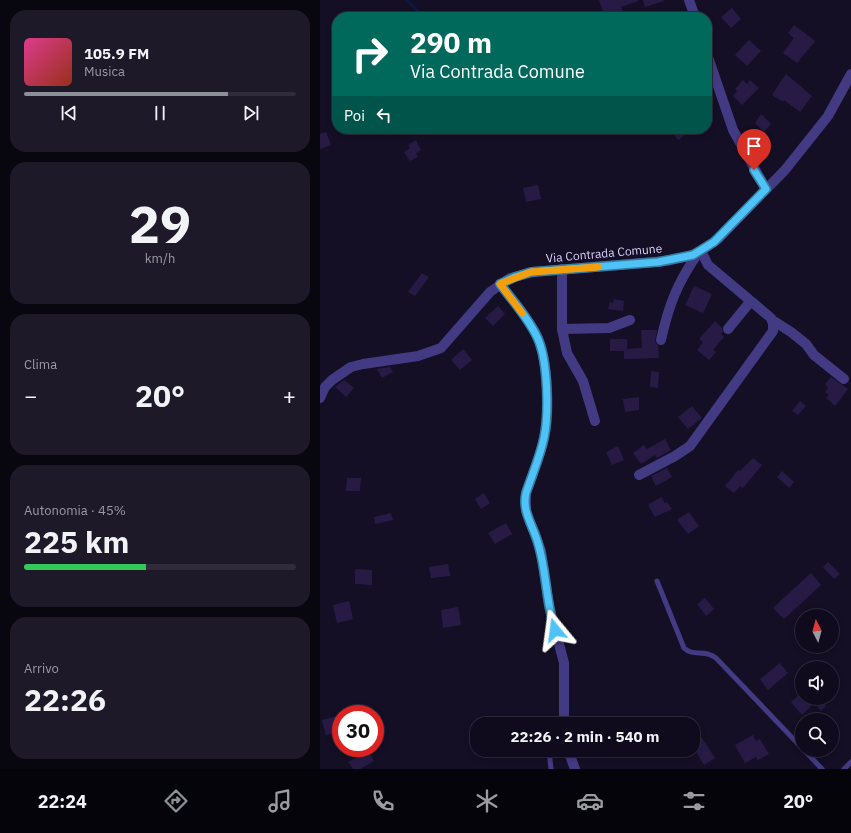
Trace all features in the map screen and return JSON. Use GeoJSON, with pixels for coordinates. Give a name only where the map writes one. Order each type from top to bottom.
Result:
{"type":"FeatureCollection","features":[{"type":"Feature","properties":{"kind":"street"},"geometry":{"type":"LineString","coordinates":[[689,0],[693,12]]}},
{"type":"Feature","properties":{"kind":"street"},"geometry":{"type":"LineString","coordinates":[[712,69],[731,124],[743,150],[766,189]]}},
{"type":"Feature","properties":{"kind":"street","name":"Via Contrada Comune"},"geometry":{"type":"LineString","coordinates":[[320,398],[325,387],[332,380],[351,368],[363,364],[418,356],[434,352],[441,348],[448,343],[486,296],[510,278],[528,273],[680,259],[699,252],[718,239],[790,164],[831,111],[851,74]]}},
{"type":"Feature","properties":{"kind":"street"},"geometry":{"type":"LineString","coordinates":[[661,340],[674,294],[684,274],[699,252],[708,265],[750,302],[806,344],[814,355],[844,379]]}},
{"type":"Feature","properties":{"kind":"street"},"geometry":{"type":"LineString","coordinates":[[562,270],[562,329],[566,353],[583,381],[595,421]]}},
{"type":"Feature","properties":{"kind":"street"},"geometry":{"type":"LineString","coordinates":[[500,284],[534,330],[545,362],[545,434],[526,493],[525,503],[527,514],[541,551],[550,612],[564,663],[564,717]]}},
{"type":"Feature","properties":{"kind":"street"},"geometry":{"type":"LineString","coordinates":[[728,329],[750,302]]}},
{"type":"Feature","properties":{"kind":"street"},"geometry":{"type":"LineString","coordinates":[[562,329],[609,328],[630,320]]}},
{"type":"Feature","properties":{"kind":"street"},"geometry":{"type":"LineString","coordinates":[[639,475],[675,456],[690,446],[772,334],[774,328],[772,320]]}},
{"type":"Feature","properties":{"kind":"street"},"geometry":{"type":"LineString","coordinates":[[571,757],[575,769]]}},
{"type":"Feature","properties":{"kind":"lane"},"geometry":{"type":"LineString","coordinates":[[658,581],[686,650],[708,653],[714,656],[795,741]]}},
{"type":"Feature","properties":{"kind":"lane"},"geometry":{"type":"LineString","coordinates":[[550,757],[551,769]]}},
{"type":"Feature","properties":{"kind":"lane"},"geometry":{"type":"LineString","coordinates":[[811,757],[822,769]]}},
{"type":"Feature","properties":{"kind":"lane"},"geometry":{"type":"LineString","coordinates":[[844,769],[851,762]]}},
{"type":"Feature","properties":{"kind":"building"},"geometry":{"type":"Polygon","coordinates":[[[599,0],[638,0],[621,7],[623,12],[603,12],[599,0]]]}},
{"type":"Feature","properties":{"kind":"building"},"geometry":{"type":"Polygon","coordinates":[[[643,0],[663,0],[664,1],[645,7],[643,0]]]}},
{"type":"Feature","properties":{"kind":"building"},"geometry":{"type":"Polygon","coordinates":[[[732,8],[741,19],[731,28],[721,17],[732,8]]]}},
{"type":"Feature","properties":{"kind":"building"},"geometry":{"type":"Polygon","coordinates":[[[794,25],[815,41],[797,63],[783,53],[794,38],[788,33],[794,25]]]}},
{"type":"Feature","properties":{"kind":"building"},"geometry":{"type":"Polygon","coordinates":[[[749,40],[761,51],[747,66],[735,55],[749,40]]]}},
{"type":"Feature","properties":{"kind":"building"},"geometry":{"type":"Polygon","coordinates":[[[786,74],[812,96],[800,112],[784,100],[783,102],[772,95],[786,74]]]}},
{"type":"Feature","properties":{"kind":"building"},"geometry":{"type":"Polygon","coordinates":[[[743,80],[747,84],[750,80],[759,88],[742,105],[733,96],[737,91],[735,89],[743,80]]]}},
{"type":"Feature","properties":{"kind":"building"},"geometry":{"type":"Polygon","coordinates":[[[761,114],[771,124],[764,132],[755,123],[761,114]]]}},
{"type":"Feature","properties":{"kind":"building"},"geometry":{"type":"Polygon","coordinates":[[[326,132],[331,145],[320,149],[320,134],[326,132]]]}},
{"type":"Feature","properties":{"kind":"building"},"geometry":{"type":"Polygon","coordinates":[[[674,134],[686,134],[678,140],[674,134]]]}},
{"type":"Feature","properties":{"kind":"building"},"geometry":{"type":"Polygon","coordinates":[[[416,140],[421,150],[416,153],[418,157],[410,161],[404,152],[410,148],[408,145],[416,140]]]}},
{"type":"Feature","properties":{"kind":"building"},"geometry":{"type":"Polygon","coordinates":[[[538,185],[541,199],[526,202],[523,188],[538,185]]]}},
{"type":"Feature","properties":{"kind":"building"},"geometry":{"type":"Polygon","coordinates":[[[422,273],[429,277],[415,296],[408,292],[422,273]]]}},
{"type":"Feature","properties":{"kind":"building"},"geometry":{"type":"Polygon","coordinates":[[[694,286],[712,294],[703,313],[685,305],[694,286]]]}},
{"type":"Feature","properties":{"kind":"building"},"geometry":{"type":"Polygon","coordinates":[[[614,299],[624,301],[623,311],[608,309],[610,302],[613,303],[614,299]]]}},
{"type":"Feature","properties":{"kind":"building"},"geometry":{"type":"Polygon","coordinates":[[[498,306],[505,314],[493,326],[485,318],[498,306]]]}},
{"type":"Feature","properties":{"kind":"building"},"geometry":{"type":"Polygon","coordinates":[[[715,321],[722,328],[723,332],[721,334],[724,337],[713,350],[716,352],[709,360],[697,350],[703,342],[699,339],[715,321]]]}},
{"type":"Feature","properties":{"kind":"building"},"geometry":{"type":"Polygon","coordinates":[[[641,330],[657,330],[655,341],[658,346],[659,358],[624,359],[624,351],[610,351],[610,339],[627,339],[627,349],[642,348],[641,330]]]}},
{"type":"Feature","properties":{"kind":"building"},"geometry":{"type":"Polygon","coordinates":[[[463,349],[472,360],[460,370],[451,360],[463,349]]]}},
{"type":"Feature","properties":{"kind":"building"},"geometry":{"type":"Polygon","coordinates":[[[390,367],[393,372],[382,378],[377,369],[390,367]]]}},
{"type":"Feature","properties":{"kind":"building"},"geometry":{"type":"Polygon","coordinates":[[[651,371],[659,372],[658,388],[650,387],[651,371]]]}},
{"type":"Feature","properties":{"kind":"building"},"geometry":{"type":"Polygon","coordinates":[[[831,377],[848,389],[835,406],[826,398],[829,395],[825,392],[828,388],[825,384],[831,377]]]}},
{"type":"Feature","properties":{"kind":"building"},"geometry":{"type":"Polygon","coordinates":[[[344,380],[354,388],[346,397],[335,387],[344,380]]]}},
{"type":"Feature","properties":{"kind":"building"},"geometry":{"type":"Polygon","coordinates":[[[639,397],[639,410],[625,412],[623,399],[639,397]]]}},
{"type":"Feature","properties":{"kind":"building"},"geometry":{"type":"Polygon","coordinates":[[[800,401],[806,406],[798,415],[792,411],[800,401]]]}},
{"type":"Feature","properties":{"kind":"building"},"geometry":{"type":"Polygon","coordinates":[[[692,406],[702,418],[688,429],[678,417],[692,406]]]}},
{"type":"Feature","properties":{"kind":"building"},"geometry":{"type":"Polygon","coordinates":[[[665,439],[671,450],[657,458],[655,455],[641,464],[633,453],[644,445],[647,449],[665,439]]]}},
{"type":"Feature","properties":{"kind":"building"},"geometry":{"type":"Polygon","coordinates":[[[618,446],[624,460],[612,465],[606,452],[618,446]]]}},
{"type":"Feature","properties":{"kind":"building"},"geometry":{"type":"Polygon","coordinates":[[[753,458],[762,465],[743,488],[740,486],[734,493],[725,486],[738,470],[740,471],[753,458]]]}},
{"type":"Feature","properties":{"kind":"building"},"geometry":{"type":"Polygon","coordinates":[[[667,468],[672,477],[656,486],[651,476],[667,468]]]}},
{"type":"Feature","properties":{"kind":"building"},"geometry":{"type":"Polygon","coordinates":[[[782,471],[794,482],[789,488],[777,477],[782,471]]]}},
{"type":"Feature","properties":{"kind":"building"},"geometry":{"type":"Polygon","coordinates":[[[347,478],[361,478],[360,491],[346,491],[347,478]]]}},
{"type":"Feature","properties":{"kind":"building"},"geometry":{"type":"Polygon","coordinates":[[[484,493],[490,503],[481,509],[475,499],[484,493]]]}},
{"type":"Feature","properties":{"kind":"building"},"geometry":{"type":"Polygon","coordinates":[[[661,497],[672,509],[655,517],[648,505],[661,497]]]}},
{"type":"Feature","properties":{"kind":"building"},"geometry":{"type":"Polygon","coordinates":[[[689,512],[699,526],[688,534],[677,520],[689,512]]]}},
{"type":"Feature","properties":{"kind":"building"},"geometry":{"type":"Polygon","coordinates":[[[391,513],[393,520],[375,524],[374,517],[391,513]]]}},
{"type":"Feature","properties":{"kind":"building"},"geometry":{"type":"Polygon","coordinates":[[[506,523],[512,534],[495,544],[488,533],[506,523]]]}},
{"type":"Feature","properties":{"kind":"building"},"geometry":{"type":"Polygon","coordinates":[[[828,562],[840,574],[834,579],[823,567],[828,562]]]}},
{"type":"Feature","properties":{"kind":"building"},"geometry":{"type":"Polygon","coordinates":[[[448,564],[450,576],[431,578],[429,567],[448,564]]]}},
{"type":"Feature","properties":{"kind":"building"},"geometry":{"type":"Polygon","coordinates":[[[355,569],[372,570],[372,585],[355,584],[355,569]]]}},
{"type":"Feature","properties":{"kind":"building"},"geometry":{"type":"Polygon","coordinates":[[[811,573],[821,585],[784,619],[773,608],[811,573]]]}},
{"type":"Feature","properties":{"kind":"building"},"geometry":{"type":"Polygon","coordinates":[[[705,598],[714,609],[706,616],[697,604],[705,598]]]}},
{"type":"Feature","properties":{"kind":"building"},"geometry":{"type":"Polygon","coordinates":[[[349,601],[353,619],[337,623],[333,605],[349,601]]]}},
{"type":"Feature","properties":{"kind":"building"},"geometry":{"type":"Polygon","coordinates":[[[458,607],[461,625],[443,628],[441,610],[458,607]]]}},
{"type":"Feature","properties":{"kind":"building"},"geometry":{"type":"Polygon","coordinates":[[[780,663],[788,673],[768,690],[760,679],[780,663]]]}},
{"type":"Feature","properties":{"kind":"building"},"geometry":{"type":"Polygon","coordinates":[[[795,698],[795,705],[812,705],[804,713],[800,713],[791,702],[795,698]]]}},
{"type":"Feature","properties":{"kind":"building"},"geometry":{"type":"Polygon","coordinates":[[[816,705],[826,706],[821,711],[816,705]]]}},
{"type":"Feature","properties":{"kind":"building"},"geometry":{"type":"Polygon","coordinates":[[[332,718],[332,733],[326,735],[322,720],[332,718]]]}},
{"type":"Feature","properties":{"kind":"building"},"geometry":{"type":"Polygon","coordinates":[[[700,735],[715,758],[704,765],[699,757],[700,735]]]}},
{"type":"Feature","properties":{"kind":"building"},"geometry":{"type":"Polygon","coordinates":[[[753,735],[756,741],[760,739],[769,754],[758,760],[756,757],[745,763],[735,745],[753,735]]]}},
{"type":"Feature","properties":{"kind":"building"},"geometry":{"type":"Polygon","coordinates":[[[357,757],[372,757],[374,761],[360,769],[353,769],[348,762],[357,757]]]}},
{"type":"Feature","properties":{"kind":"waterway"},"geometry":{"type":"LineString","coordinates":[[407,0],[418,12]]}},
{"type":"Feature","properties":{"kind":"slow traffic"},"geometry":{"type":"LineString","coordinates":[[522,313],[500,284],[507,280],[531,272],[598,267]]}},
{"type":"Feature","properties":{"kind":"route"},"geometry":{"type":"LineString","coordinates":[[555,630],[547,600],[541,551],[525,507],[526,493],[545,434],[545,362],[534,330],[500,284],[507,280],[531,272],[658,262],[680,259],[696,254],[718,239],[766,189],[754,170]]}}]}
